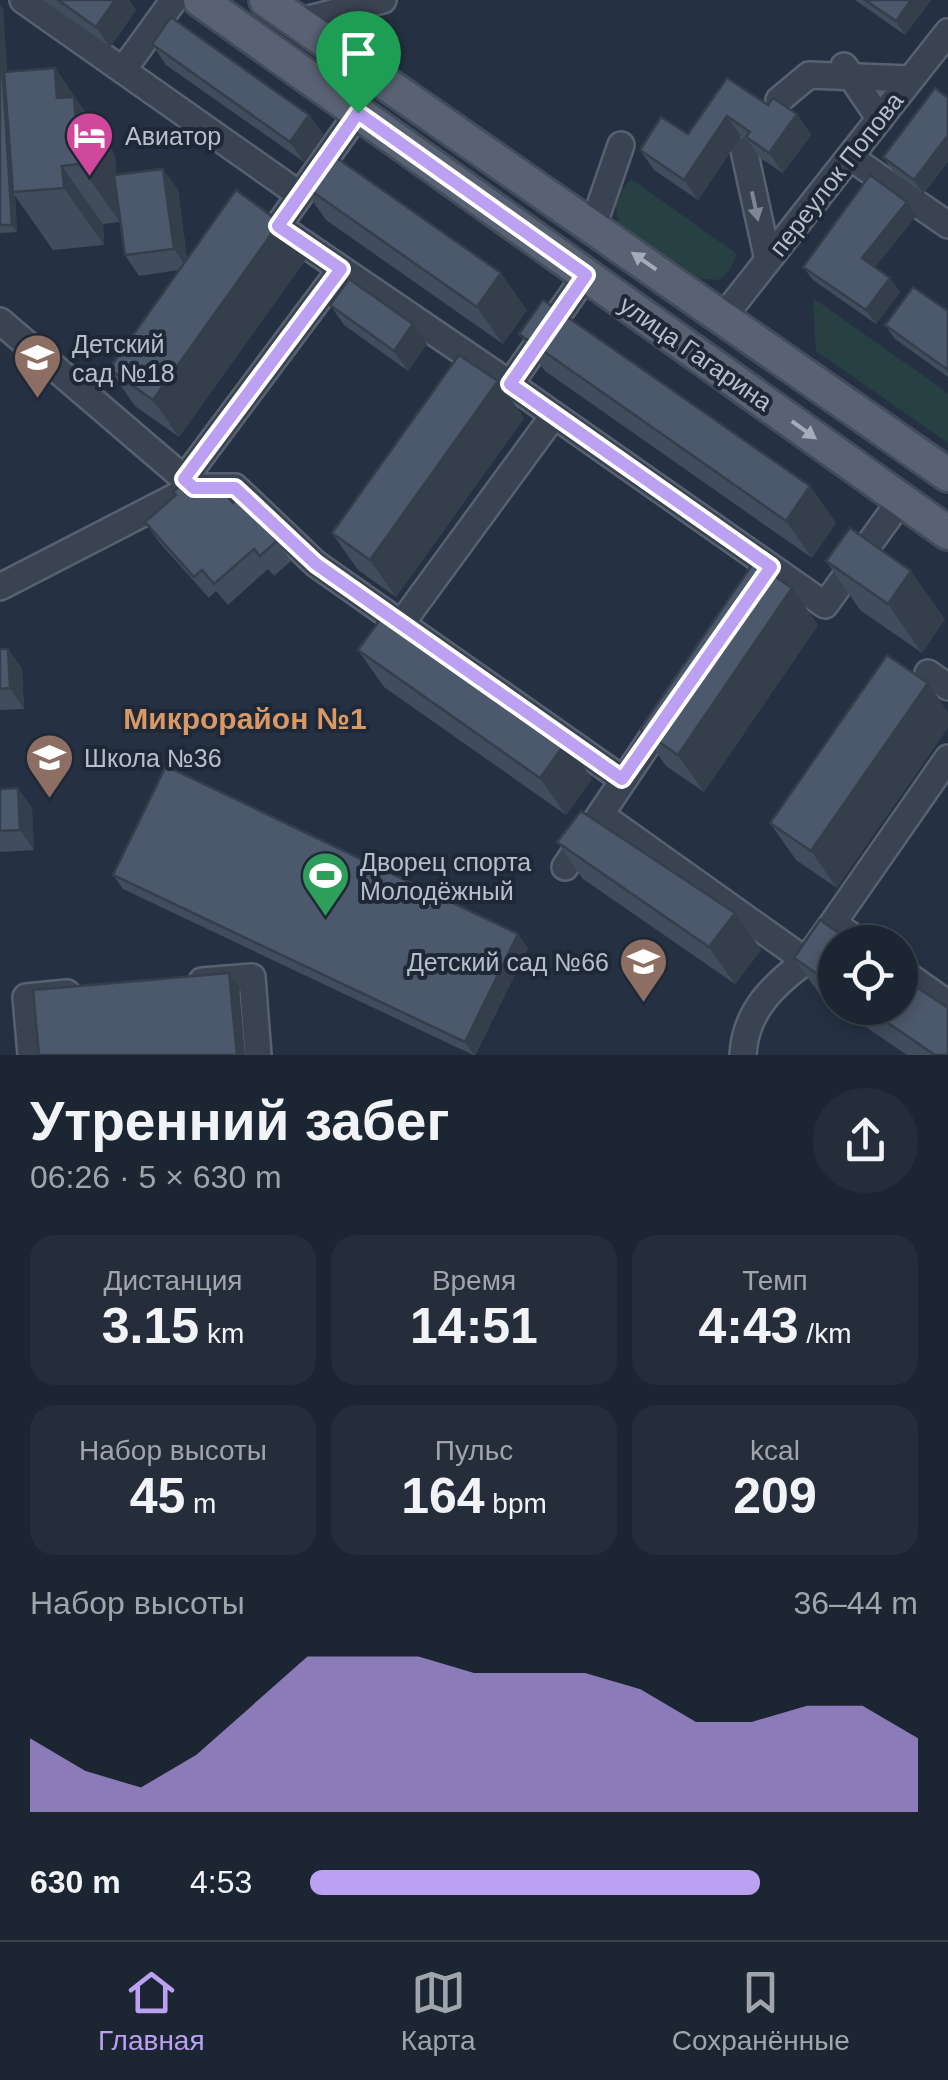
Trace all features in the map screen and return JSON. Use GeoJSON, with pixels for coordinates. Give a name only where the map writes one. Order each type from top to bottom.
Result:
{"type":"FeatureCollection","features":[{"type":"Feature","properties":{"kind":"main road","name":"улица Гагарина"},"geometry":{"type":"LineString","coordinates":[[200,0],[948,533]]}},
{"type":"Feature","properties":{"kind":"main road","name":"улица Гагарина"},"geometry":{"type":"LineString","coordinates":[[266,0],[948,475]]}},
{"type":"Feature","properties":{"kind":"main road"},"geometry":{"type":"LineString","coordinates":[[274,53],[298,22]]}},
{"type":"Feature","properties":{"kind":"street"},"geometry":{"type":"LineString","coordinates":[[23,0],[300,194]]}},
{"type":"Feature","properties":{"kind":"street"},"geometry":{"type":"LineString","coordinates":[[123,70],[174,0]]}},
{"type":"Feature","properties":{"kind":"street"},"geometry":{"type":"LineString","coordinates":[[298,22],[383,0]]}},
{"type":"Feature","properties":{"kind":"street","name":"переулок Попова"},"geometry":{"type":"LineString","coordinates":[[724,316],[948,32]]}},
{"type":"Feature","properties":{"kind":"street"},"geometry":{"type":"LineString","coordinates":[[779,100],[809,75],[847,72],[910,79]]}},
{"type":"Feature","properties":{"kind":"street"},"geometry":{"type":"LineString","coordinates":[[847,72],[880,119]]}},
{"type":"Feature","properties":{"kind":"street"},"geometry":{"type":"LineString","coordinates":[[358,113],[278,226],[554,414],[766,575],[825,605],[901,500]]}},
{"type":"Feature","properties":{"kind":"street"},"geometry":{"type":"LineString","coordinates":[[593,226],[621,145]]}},
{"type":"Feature","properties":{"kind":"street"},"geometry":{"type":"LineString","coordinates":[[744,150],[768,260]]}},
{"type":"Feature","properties":{"kind":"street"},"geometry":{"type":"LineString","coordinates":[[850,157],[948,226]]}},
{"type":"Feature","properties":{"kind":"street"},"geometry":{"type":"LineString","coordinates":[[0,587],[189,483],[341,269]]}},
{"type":"Feature","properties":{"kind":"street"},"geometry":{"type":"LineString","coordinates":[[510,384],[586,275]]}},
{"type":"Feature","properties":{"kind":"street"},"geometry":{"type":"LineString","coordinates":[[0,321],[189,483],[235,488],[316,564],[622,779]]}},
{"type":"Feature","properties":{"kind":"street"},"geometry":{"type":"LineString","coordinates":[[402,624],[554,414]]}},
{"type":"Feature","properties":{"kind":"street"},"geometry":{"type":"LineString","coordinates":[[565,867],[680,698]]}},
{"type":"Feature","properties":{"kind":"street"},"geometry":{"type":"LineString","coordinates":[[743,1055],[744,1031],[776,982],[806,960],[948,758]]}},
{"type":"Feature","properties":{"kind":"street"},"geometry":{"type":"LineString","coordinates":[[600,815],[806,960]]}},
{"type":"Feature","properties":{"kind":"street"},"geometry":{"type":"LineString","coordinates":[[176,984],[252,977],[258,1055]]}},
{"type":"Feature","properties":{"kind":"street"},"geometry":{"type":"LineString","coordinates":[[918,983],[948,1004]]}},
{"type":"Feature","properties":{"kind":"street"},"geometry":{"type":"LineString","coordinates":[[31,1055],[26,996],[101,990]]}},
{"type":"Feature","properties":{"kind":"green space"},"geometry":{"type":"Polygon","coordinates":[[[631,179],[737,254],[729,271],[719,280],[694,278],[618,222],[615,198],[631,179]]]}},
{"type":"Feature","properties":{"kind":"green space"},"geometry":{"type":"Polygon","coordinates":[[[813,298],[948,393],[948,443],[816,351],[813,298]]]}},
{"type":"Feature","properties":{"kind":"building"},"geometry":{"type":"Polygon","coordinates":[[[58,0],[115,0],[96,27],[58,0]]]}},
{"type":"Feature","properties":{"kind":"building"},"geometry":{"type":"Polygon","coordinates":[[[865,0],[911,0],[896,21],[865,0]]]}},
{"type":"Feature","properties":{"kind":"building"},"geometry":{"type":"Polygon","coordinates":[[[171,17],[309,115],[290,142],[152,44],[171,17]]]}},
{"type":"Feature","properties":{"kind":"building"},"geometry":{"type":"Polygon","coordinates":[[[0,31],[12,225],[0,225],[0,31]]]}},
{"type":"Feature","properties":{"kind":"building"},"geometry":{"type":"Polygon","coordinates":[[[55,68],[57,98],[74,97],[79,164],[62,166],[64,188],[13,192],[4,72],[55,68]]]}},
{"type":"Feature","properties":{"kind":"building"},"geometry":{"type":"Polygon","coordinates":[[[727,78],[768,105],[773,98],[797,114],[769,153],[746,137],[750,132],[727,116],[684,180],[640,150],[661,117],[688,134],[727,78]]]}},
{"type":"Feature","properties":{"kind":"building"},"geometry":{"type":"Polygon","coordinates":[[[935,88],[948,98],[948,135],[914,180],[883,157],[935,88]]]}},
{"type":"Feature","properties":{"kind":"building"},"geometry":{"type":"Polygon","coordinates":[[[324,149],[501,273],[477,307],[300,183],[324,149]]]}},
{"type":"Feature","properties":{"kind":"building"},"geometry":{"type":"Polygon","coordinates":[[[163,169],[174,249],[125,255],[114,175],[163,169]]]}},
{"type":"Feature","properties":{"kind":"building"},"geometry":{"type":"Polygon","coordinates":[[[870,175],[907,202],[862,258],[890,278],[866,310],[803,267],[870,175]]]}},
{"type":"Feature","properties":{"kind":"building"},"geometry":{"type":"Polygon","coordinates":[[[236,190],[280,222],[153,400],[109,369],[236,190]]]}},
{"type":"Feature","properties":{"kind":"building"},"geometry":{"type":"Polygon","coordinates":[[[349,279],[413,324],[394,351],[330,305],[349,279]]]}},
{"type":"Feature","properties":{"kind":"building"},"geometry":{"type":"Polygon","coordinates":[[[913,287],[948,311],[948,370],[885,325],[913,287]]]}},
{"type":"Feature","properties":{"kind":"building"},"geometry":{"type":"Polygon","coordinates":[[[543,300],[810,486],[786,521],[519,334],[543,300]]]}},
{"type":"Feature","properties":{"kind":"building"},"geometry":{"type":"Polygon","coordinates":[[[459,355],[498,381],[370,560],[332,533],[459,355]]]}},
{"type":"Feature","properties":{"kind":"building"},"geometry":{"type":"Polygon","coordinates":[[[190,477],[208,497],[220,487],[233,503],[239,498],[277,541],[260,556],[254,549],[214,584],[202,570],[194,577],[145,522],[190,477]]]}},
{"type":"Feature","properties":{"kind":"building"},"geometry":{"type":"Polygon","coordinates":[[[850,528],[911,571],[888,604],[826,561],[850,528]]]}},
{"type":"Feature","properties":{"kind":"building"},"geometry":{"type":"Polygon","coordinates":[[[754,562],[792,588],[678,755],[640,729],[754,562]]]}},
{"type":"Feature","properties":{"kind":"building"},"geometry":{"type":"Polygon","coordinates":[[[384,614],[566,742],[540,778],[358,650],[384,614]]]}},
{"type":"Feature","properties":{"kind":"building"},"geometry":{"type":"Polygon","coordinates":[[[0,649],[8,649],[10,688],[0,689],[0,649]]]}},
{"type":"Feature","properties":{"kind":"building"},"geometry":{"type":"Polygon","coordinates":[[[887,655],[928,683],[811,851],[770,823],[887,655]]]}},
{"type":"Feature","properties":{"kind":"building","name":"Дворец спорта Молодёжный"},"geometry":{"type":"Polygon","coordinates":[[[166,766],[518,934],[465,1042],[113,875],[166,766]]]}},
{"type":"Feature","properties":{"kind":"building"},"geometry":{"type":"Polygon","coordinates":[[[18,788],[20,830],[0,831],[0,789],[18,788]]]}},
{"type":"Feature","properties":{"kind":"building"},"geometry":{"type":"Polygon","coordinates":[[[581,811],[735,913],[709,947],[557,842],[581,811]]]}},
{"type":"Feature","properties":{"kind":"building"},"geometry":{"type":"Polygon","coordinates":[[[820,920],[827,925],[818,925],[818,974],[794,958],[820,920]]]}},
{"type":"Feature","properties":{"kind":"building"},"geometry":{"type":"Polygon","coordinates":[[[229,973],[237,1055],[39,1055],[33,990],[229,973]]]}},
{"type":"Feature","properties":{"kind":"building"},"geometry":{"type":"Polygon","coordinates":[[[918,988],[948,1008],[948,1055],[935,1055],[891,1025],[918,1025],[918,988]]]}},
{"type":"Feature","properties":{"kind":"place","name":"Авиатор"},"geometry":{"type":"Point","coordinates":[90,178]}},
{"type":"Feature","properties":{"kind":"place","name":"Детский сад №18"},"geometry":{"type":"Point","coordinates":[37,400]}},
{"type":"Feature","properties":{"kind":"place","name":"Школа №36"},"geometry":{"type":"Point","coordinates":[49,800]}},
{"type":"Feature","properties":{"kind":"place","name":"Дворец спорта Молодёжный"},"geometry":{"type":"Point","coordinates":[325,918]}},
{"type":"Feature","properties":{"kind":"place","name":"Детский сад №66"},"geometry":{"type":"Point","coordinates":[644,1004]}},
{"type":"Feature","properties":{"kind":"district","name":"Микрорайон №1"},"geometry":{"type":"Point","coordinates":[245,719]}},
{"type":"Feature","properties":{"kind":"route"},"geometry":{"type":"LineString","coordinates":[[358,113],[586,275],[510,384],[771,567],[622,779],[316,564],[235,488],[194,488],[184,479],[341,269],[278,226],[358,113]]}}]}
